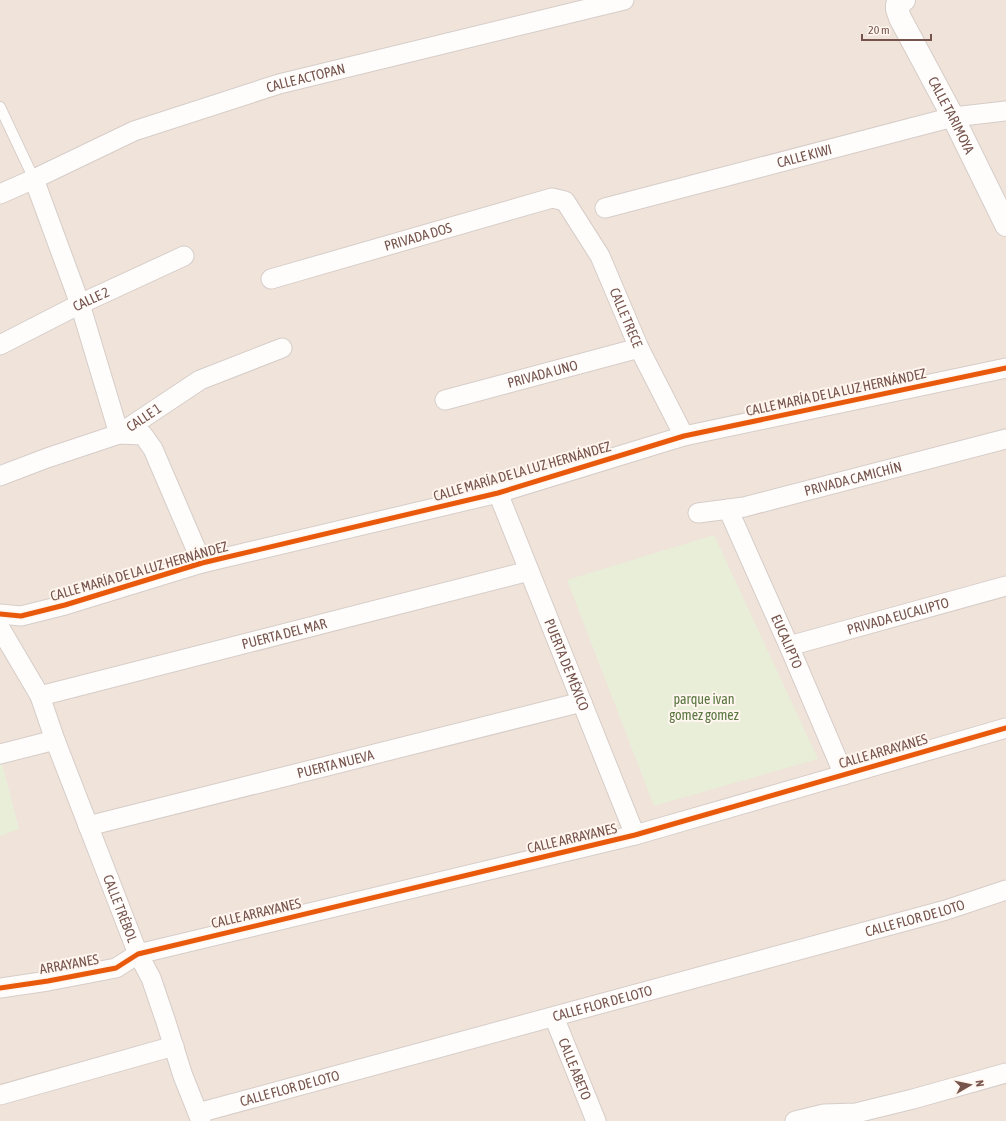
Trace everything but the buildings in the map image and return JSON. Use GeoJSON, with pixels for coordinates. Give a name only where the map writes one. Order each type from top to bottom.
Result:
{"type":"FeatureCollection","features":[{"type":"Feature","properties":{"kind":"street","name":"CALLE ACTOPAN"},"geometry":{"type":"LineString","coordinates":[[0,194],[134,131],[279,84],[624,0]]}},
{"type":"Feature","properties":{"kind":"street","name":"CALLE TARIMOYA"},"geometry":{"type":"LineString","coordinates":[[898,2],[897,9],[900,18],[953,117],[1006,225]]}},
{"type":"Feature","properties":{"kind":"street","name":"CALLE KIWI"},"geometry":{"type":"LineString","coordinates":[[605,208],[953,117],[1006,111]]}},
{"type":"Feature","properties":{"kind":"street"},"geometry":{"type":"LineString","coordinates":[[34,179],[80,304],[119,434],[143,435],[153,449],[202,563]]}},
{"type":"Feature","properties":{"kind":"street","name":"PRIVADA DOS"},"geometry":{"type":"LineString","coordinates":[[271,278],[552,198],[564,201]]}},
{"type":"Feature","properties":{"kind":"street","name":"CALLE TRECE"},"geometry":{"type":"LineString","coordinates":[[564,201],[600,256],[639,348],[684,436]]}},
{"type":"Feature","properties":{"kind":"street","name":"CALLE 2"},"geometry":{"type":"LineString","coordinates":[[0,345],[80,304],[184,256]]}},
{"type":"Feature","properties":{"kind":"street","name":"CALLE 1"},"geometry":{"type":"LineString","coordinates":[[0,476],[47,458],[119,434],[200,380],[282,348]]}},
{"type":"Feature","properties":{"kind":"street","name":"PRIVADA UNO"},"geometry":{"type":"LineString","coordinates":[[445,400],[639,348]]}},
{"type":"Feature","properties":{"kind":"street","name":"CALLE MARÍA DE LA LUZ HERNÁNDEZ"},"geometry":{"type":"LineString","coordinates":[[0,614],[20,616],[65,605],[202,563],[498,493],[684,436],[1006,368]]}},
{"type":"Feature","properties":{"kind":"street","name":"PRIVADA CAMICHÍN"},"geometry":{"type":"LineString","coordinates":[[698,513],[744,507],[1006,439]]}},
{"type":"Feature","properties":{"kind":"street","name":"PUERTA DE MÉXICO"},"geometry":{"type":"LineString","coordinates":[[498,493],[635,835]]}},
{"type":"Feature","properties":{"kind":"street","name":"EUCALIPTO"},"geometry":{"type":"LineString","coordinates":[[728,509],[844,775]]}},
{"type":"Feature","properties":{"kind":"street","name":"PUERTA DEL MAR"},"geometry":{"type":"LineString","coordinates":[[40,696],[529,571]]}},
{"type":"Feature","properties":{"kind":"street","name":"PRIVADA EUCALIPTO"},"geometry":{"type":"LineString","coordinates":[[789,646],[1006,586]]}},
{"type":"Feature","properties":{"kind":"street","name":"CALLE TRÉBOL"},"geometry":{"type":"LineString","coordinates":[[0,628],[40,696],[55,740],[138,954],[151,978],[183,1076],[200,1117]]}},
{"type":"Feature","properties":{"kind":"street","name":"PUERTA NUEVA"},"geometry":{"type":"LineString","coordinates":[[88,826],[582,702]]}},
{"type":"Feature","properties":{"kind":"street","name":"CALLE ARRAYANES"},"geometry":{"type":"LineString","coordinates":[[138,954],[635,835],[1006,728]]}},
{"type":"Feature","properties":{"kind":"street"},"geometry":{"type":"LineString","coordinates":[[0,754],[55,740]]}},
{"type":"Feature","properties":{"kind":"street","name":"CALLE FLOR DE LOTO"},"geometry":{"type":"LineString","coordinates":[[200,1117],[554,1017],[946,910],[1006,890]]}},
{"type":"Feature","properties":{"kind":"street","name":"ARRAYANES"},"geometry":{"type":"LineString","coordinates":[[0,988],[48,981],[116,968],[138,954]]}},
{"type":"Feature","properties":{"kind":"street","name":"CALLE ABETO"},"geometry":{"type":"LineString","coordinates":[[554,1017],[596,1121]]}},
{"type":"Feature","properties":{"kind":"street"},"geometry":{"type":"LineString","coordinates":[[0,1095],[174,1046]]}},
{"type":"Feature","properties":{"kind":"street"},"geometry":{"type":"LineString","coordinates":[[795,1121],[824,1114],[856,1113],[1006,1073]]}},
{"type":"Feature","properties":{"kind":"lane"},"geometry":{"type":"LineString","coordinates":[[0,107],[34,179]]}},
{"type":"Feature","properties":{"kind":"shaded area"},"geometry":{"type":"Polygon","coordinates":[[[0,0],[1006,0],[1006,1121],[0,1121],[0,0]]]}},
{"type":"Feature","properties":{"kind":"green space","name":"parque ivan gomez gomez"},"geometry":{"type":"Polygon","coordinates":[[[714,535],[818,759],[654,806],[567,580],[714,535]]]}},
{"type":"Feature","properties":{"kind":"green space"},"geometry":{"type":"Polygon","coordinates":[[[0,755],[19,829],[0,836],[0,755]]]}},
{"type":"Feature","properties":{"kind":"cycle path"},"geometry":{"type":"LineString","coordinates":[[0,614],[21,616],[65,605],[202,563],[498,493],[684,436],[1006,368]]}},
{"type":"Feature","properties":{"kind":"cycle path"},"geometry":{"type":"LineString","coordinates":[[0,988],[48,981],[116,968],[138,954],[635,835],[1006,728]]}}]}
